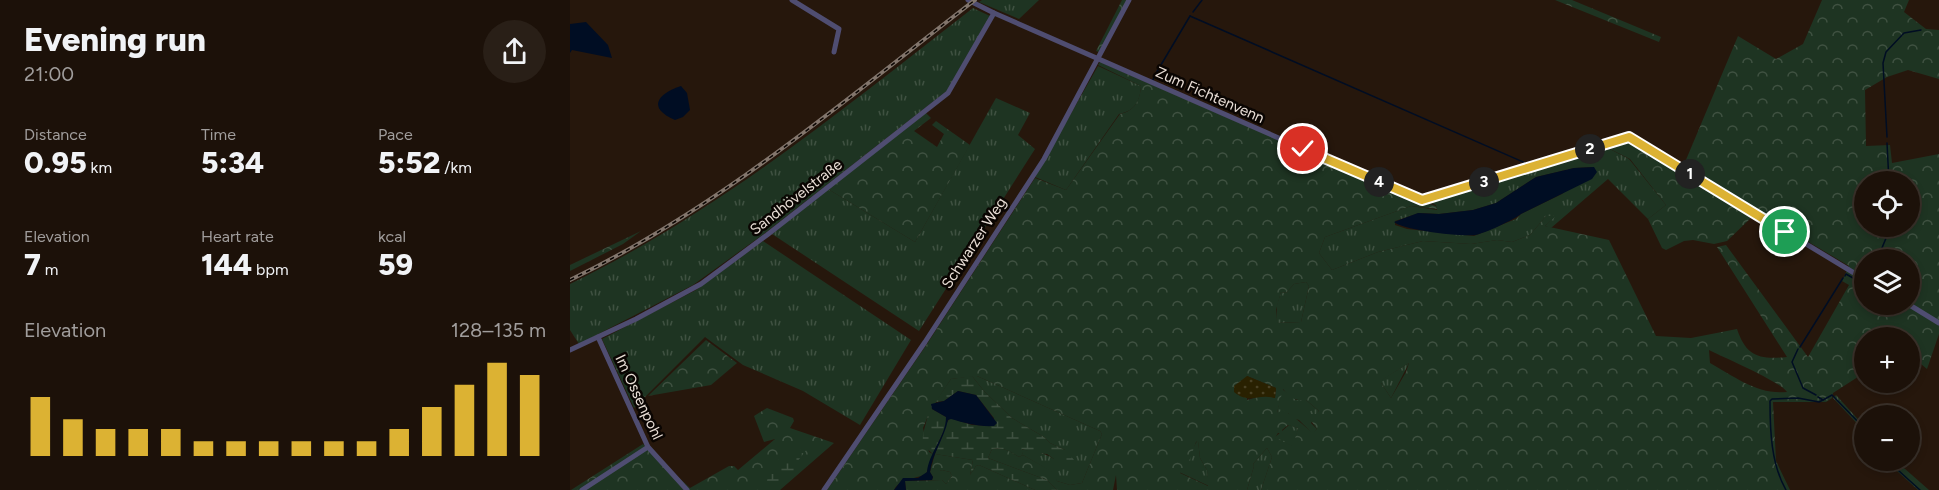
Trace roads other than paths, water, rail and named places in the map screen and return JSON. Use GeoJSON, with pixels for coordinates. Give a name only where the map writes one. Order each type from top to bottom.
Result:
{"type":"FeatureCollection","features":[{"type":"Feature","properties":{"kind":"street"},"geometry":{"type":"LineString","coordinates":[[792,0],[839,29],[834,52]]}},
{"type":"Feature","properties":{"kind":"street","name":"Zum Fichtenvenn"},"geometry":{"type":"LineString","coordinates":[[968,0],[1420,200],[1629,137],[1854,273]]}},
{"type":"Feature","properties":{"kind":"street","name":"Schwarzer Weg"},"geometry":{"type":"LineString","coordinates":[[824,490],[925,342],[1044,159],[1129,0]]}},
{"type":"Feature","properties":{"kind":"street","name":"Sandhövelstraße"},"geometry":{"type":"LineString","coordinates":[[570,350],[700,284],[767,235],[948,93],[994,13]]}},
{"type":"Feature","properties":{"kind":"street"},"geometry":{"type":"LineString","coordinates":[[1920,311],[1939,323]]}},
{"type":"Feature","properties":{"kind":"street","name":"Im Ossenpohl"},"geometry":{"type":"LineString","coordinates":[[598,337],[648,447],[687,490]]}},
{"type":"Feature","properties":{"kind":"street"},"geometry":{"type":"LineString","coordinates":[[582,490],[648,447]]}},
{"type":"Feature","properties":{"kind":"water"},"geometry":{"type":"Polygon","coordinates":[[[586,22],[608,45],[612,58],[572,50],[570,53],[570,24],[586,22]]]}},
{"type":"Feature","properties":{"kind":"water"},"geometry":{"type":"Polygon","coordinates":[[[681,86],[687,93],[690,110],[683,117],[675,120],[661,111],[658,102],[666,93],[681,86]]]}},
{"type":"Feature","properties":{"kind":"water"},"geometry":{"type":"Polygon","coordinates":[[[1594,167],[1597,172],[1592,179],[1506,223],[1479,234],[1446,234],[1408,228],[1394,222],[1418,213],[1439,214],[1473,210],[1496,203],[1536,177],[1574,168],[1594,167]]]}},
{"type":"Feature","properties":{"kind":"water"},"geometry":{"type":"Polygon","coordinates":[[[958,391],[976,395],[997,423],[994,426],[983,426],[948,420],[931,465],[932,480],[905,481],[906,490],[894,490],[903,478],[918,478],[927,472],[946,417],[932,409],[931,404],[944,401],[958,391]]]}},
{"type":"Feature","properties":{"kind":"waterway"},"geometry":{"type":"LineString","coordinates":[[1193,12],[1202,0]]}},
{"type":"Feature","properties":{"kind":"waterway"},"geometry":{"type":"LineString","coordinates":[[1190,16],[1530,165]]}},
{"type":"Feature","properties":{"kind":"waterway"},"geometry":{"type":"LineString","coordinates":[[1155,75],[1190,16]]}},
{"type":"Feature","properties":{"kind":"waterway"},"geometry":{"type":"LineString","coordinates":[[1887,137],[1883,63],[1886,52],[1904,33],[1921,30]]}},
{"type":"Feature","properties":{"kind":"waterway"},"geometry":{"type":"LineString","coordinates":[[1887,143],[1888,171]]}},
{"type":"Feature","properties":{"kind":"waterway"},"geometry":{"type":"LineString","coordinates":[[1882,249],[1886,237]]}},
{"type":"Feature","properties":{"kind":"waterway"},"geometry":{"type":"LineString","coordinates":[[1845,276],[1846,274],[1854,279]]}},
{"type":"Feature","properties":{"kind":"waterway"},"geometry":{"type":"LineString","coordinates":[[1800,347],[1843,278]]}},
{"type":"Feature","properties":{"kind":"waterway"},"geometry":{"type":"LineString","coordinates":[[1798,349],[1792,362],[1803,388],[1816,395]]}},
{"type":"Feature","properties":{"kind":"waterway"},"geometry":{"type":"LineString","coordinates":[[1818,397],[1823,400],[1832,395],[1854,418]]}},
{"type":"Feature","properties":{"kind":"waterway"},"geometry":{"type":"LineString","coordinates":[[1786,490],[1774,458],[1770,401],[1798,398],[1819,402],[1823,400]]}},
{"type":"Feature","properties":{"kind":"waterway"},"geometry":{"type":"LineString","coordinates":[[1899,471],[1920,490]]}},
{"type":"Feature","properties":{"kind":"railway"},"geometry":{"type":"LineString","coordinates":[[570,280],[678,220],[729,186],[829,114],[975,0]]}}]}
